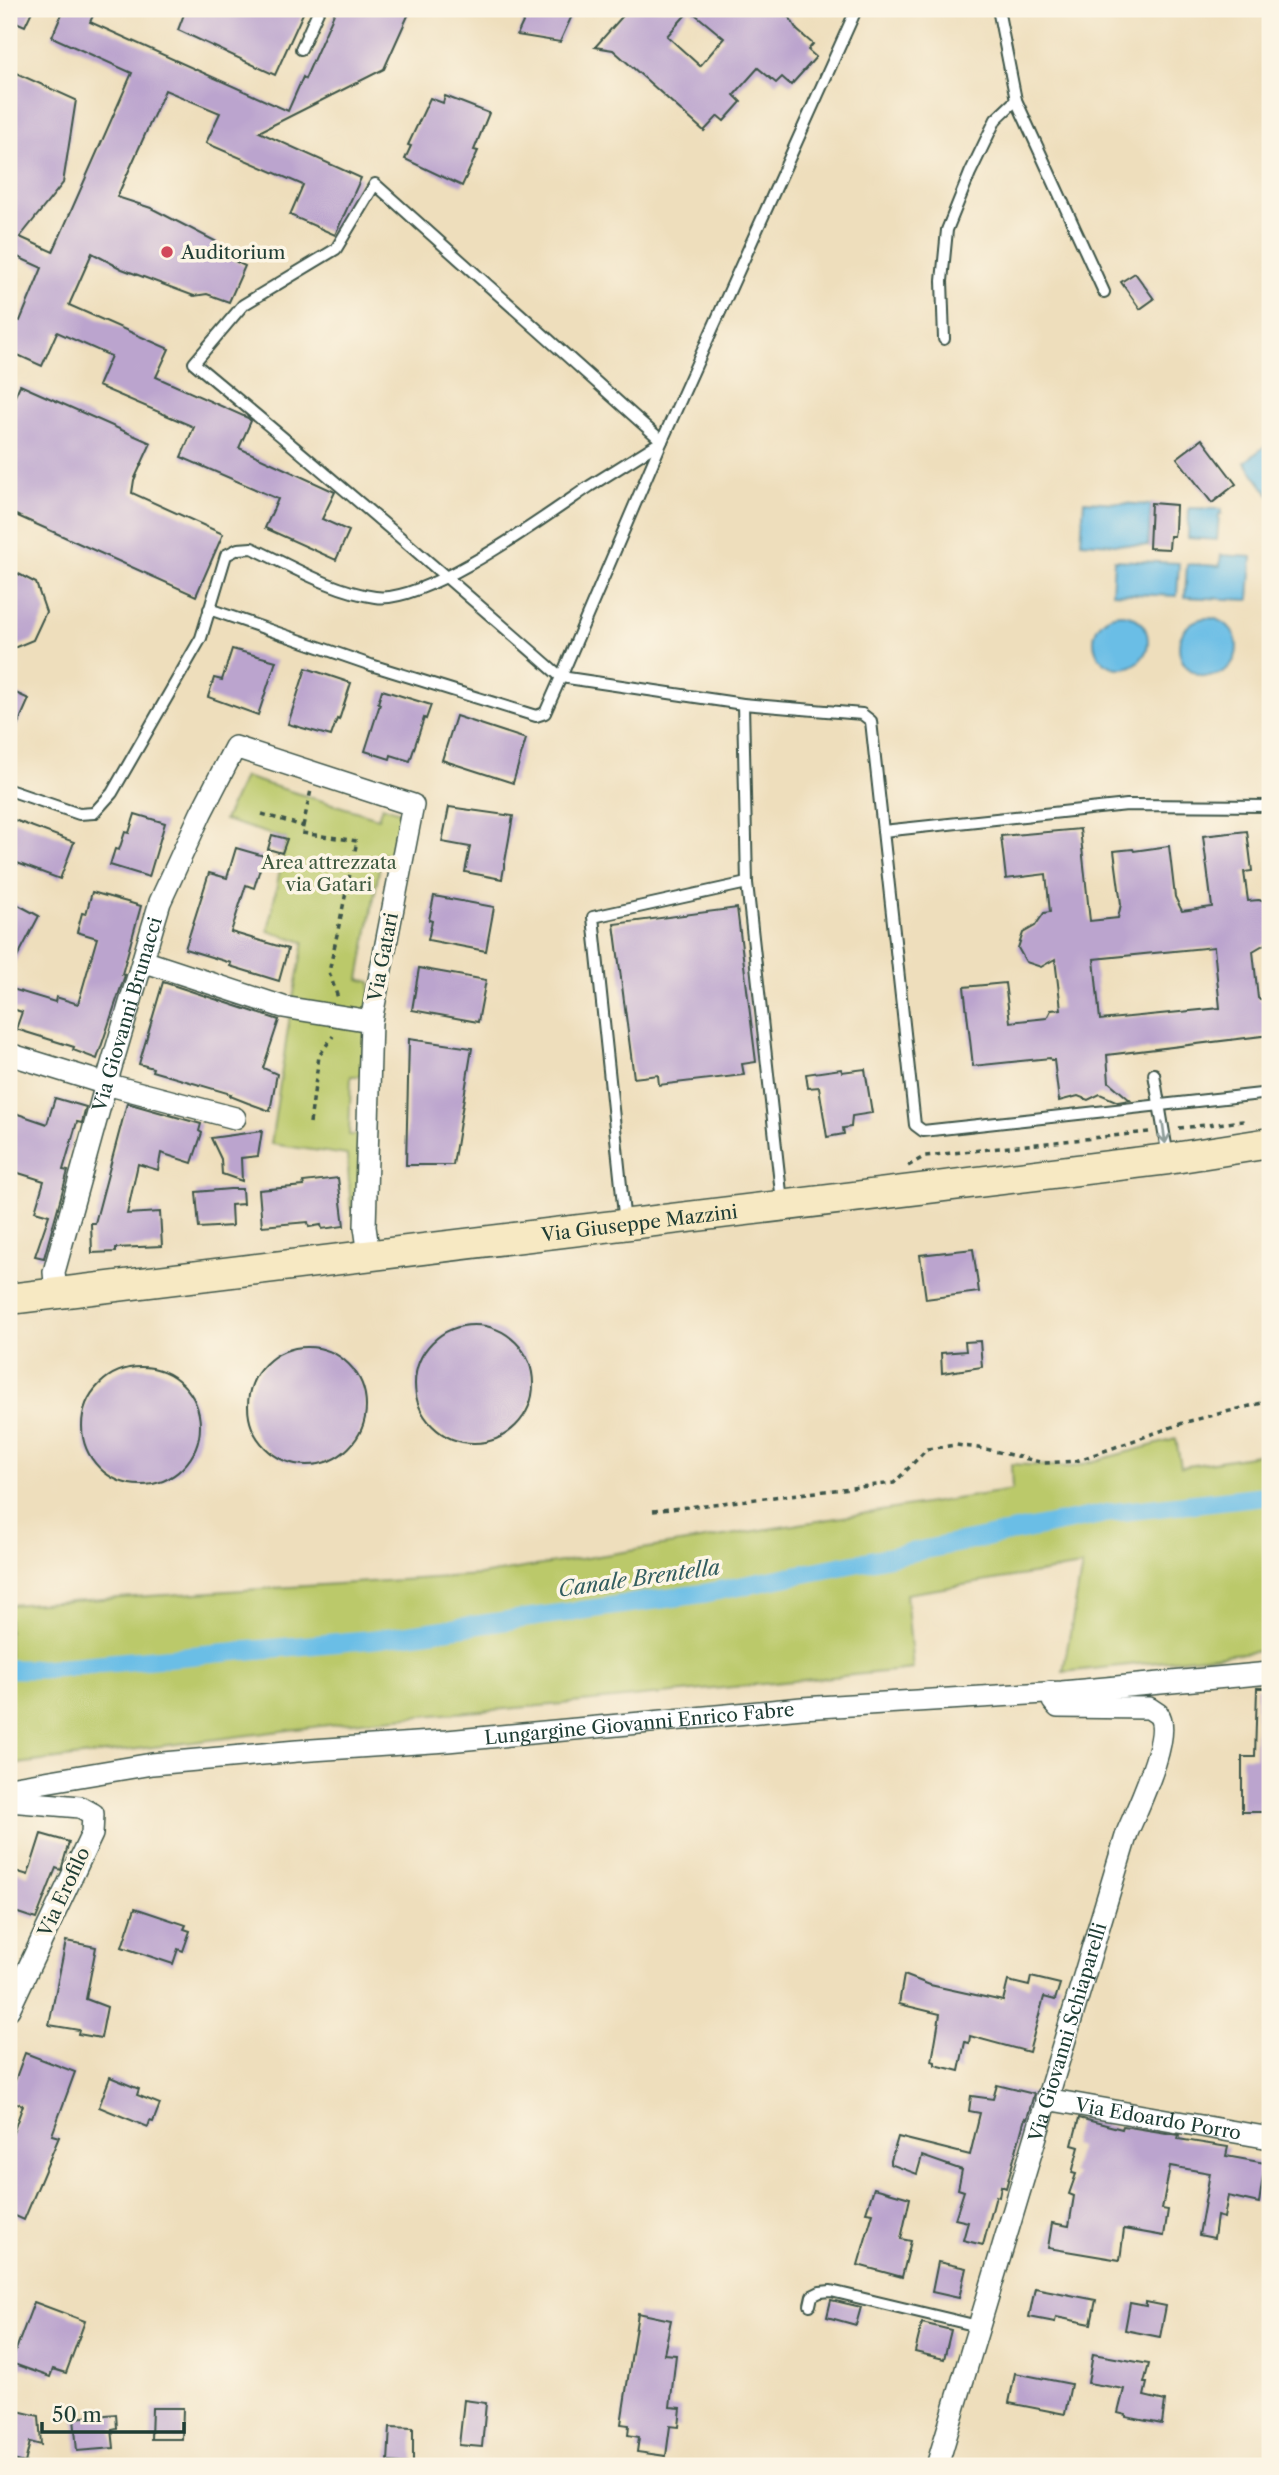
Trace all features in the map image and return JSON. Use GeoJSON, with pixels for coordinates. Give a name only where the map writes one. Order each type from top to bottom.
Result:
{"type":"FeatureCollection","features":[{"type":"Feature","properties":{"kind":"main road","name":"Via Giuseppe Mazzini"},"geometry":{"type":"LineString","coordinates":[[9,1299],[1168,1159],[1270,1143]]}},
{"type":"Feature","properties":{"kind":"street","name":"Via Gatari"},"geometry":{"type":"LineString","coordinates":[[235,747],[413,805],[357,1019],[365,1227],[369,1255]]}},
{"type":"Feature","properties":{"kind":"street","name":"Via Giovanni Brunacci"},"geometry":{"type":"LineString","coordinates":[[56,1293],[54,1272],[160,902],[235,747]]}},
{"type":"Feature","properties":{"kind":"street"},"geometry":{"type":"LineString","coordinates":[[143,961],[283,1007],[357,1019]]}},
{"type":"Feature","properties":{"kind":"street"},"geometry":{"type":"LineString","coordinates":[[9,1054],[106,1084],[235,1118]]}},
{"type":"Feature","properties":{"kind":"street","name":"Lungargine Giovanni Enrico Fabre"},"geometry":{"type":"LineString","coordinates":[[9,1788],[152,1764],[460,1740],[802,1708],[1270,1674]]}},
{"type":"Feature","properties":{"kind":"street","name":"Via Giovanni Schiaparelli"},"geometry":{"type":"LineString","coordinates":[[937,2466],[1127,1832],[1161,1748],[1159,1715],[1149,1708],[1058,1707],[1051,1692]]}},
{"type":"Feature","properties":{"kind":"street","name":"Via Erofilo"},"geometry":{"type":"LineString","coordinates":[[9,1801],[80,1807],[93,1814],[92,1834],[9,2009]]}},
{"type":"Feature","properties":{"kind":"street","name":"Via Edoardo Porro"},"geometry":{"type":"LineString","coordinates":[[1046,2099],[1270,2138]]}},
{"type":"Feature","properties":{"kind":"lane"},"geometry":{"type":"LineString","coordinates":[[301,49],[319,9]]}},
{"type":"Feature","properties":{"kind":"lane"},"geometry":{"type":"LineString","coordinates":[[209,609],[371,665],[536,716],[545,713],[662,441],[855,9]]}},
{"type":"Feature","properties":{"kind":"lane"},"geometry":{"type":"LineString","coordinates":[[998,9],[1016,100],[1104,292]]}},
{"type":"Feature","properties":{"kind":"lane"},"geometry":{"type":"LineString","coordinates":[[944,339],[942,281],[947,230],[996,119],[1016,100]]}},
{"type":"Feature","properties":{"kind":"lane"},"geometry":{"type":"LineString","coordinates":[[662,441],[375,184],[336,249],[243,305],[194,363],[561,677],[743,704],[862,714],[871,721],[915,1125],[923,1131],[1270,1093]]}},
{"type":"Feature","properties":{"kind":"lane"},"geometry":{"type":"LineString","coordinates":[[9,790],[79,814],[94,813],[112,793],[201,638],[226,555],[238,549],[252,548],[332,585],[377,598],[413,592],[492,552],[662,441]]}},
{"type":"Feature","properties":{"kind":"lane"},"geometry":{"type":"LineString","coordinates":[[743,704],[747,883],[783,1205]]}},
{"type":"Feature","properties":{"kind":"lane"},"geometry":{"type":"LineString","coordinates":[[883,831],[1127,804],[1270,806]]}},
{"type":"Feature","properties":{"kind":"lane"},"geometry":{"type":"LineString","coordinates":[[625,1224],[593,917],[747,883]]}},
{"type":"Feature","properties":{"kind":"lane"},"geometry":{"type":"LineString","coordinates":[[1154,1074],[1168,1159]]}},
{"type":"Feature","properties":{"kind":"lane"},"geometry":{"type":"LineString","coordinates":[[810,2305],[812,2296],[831,2291],[978,2326]]}},
{"type":"Feature","properties":{"kind":"path"},"geometry":{"type":"LineString","coordinates":[[310,1123],[319,1056],[357,1019],[329,972],[357,841],[302,833],[316,774]]}},
{"type":"Feature","properties":{"kind":"path"},"geometry":{"type":"LineString","coordinates":[[262,814],[303,826]]}},
{"type":"Feature","properties":{"kind":"path"},"geometry":{"type":"LineString","coordinates":[[1179,1128],[1245,1121]]}},
{"type":"Feature","properties":{"kind":"path"},"geometry":{"type":"LineString","coordinates":[[904,1168],[925,1156],[1155,1131]]}},
{"type":"Feature","properties":{"kind":"path"},"geometry":{"type":"LineString","coordinates":[[653,1511],[894,1483],[928,1449],[956,1445],[1044,1463],[1076,1461],[1186,1422],[1270,1401]]}},
{"type":"Feature","properties":{"kind":"green space","name":"Area attrezzata via Gatari"},"geometry":{"type":"Polygon","coordinates":[[[244,777],[378,818],[382,806],[403,813],[394,856],[382,854],[359,979],[371,982],[361,1076],[351,1076],[349,1135],[360,1135],[359,1210],[351,1209],[347,1155],[271,1144],[291,1008],[304,942],[268,931],[286,839],[224,820],[244,777]]]}},
{"type":"Feature","properties":{"kind":"green space"},"geometry":{"type":"Polygon","coordinates":[[[1176,1439],[1181,1467],[1270,1453],[1270,1650],[1063,1672],[1082,1566],[906,1594],[913,1669],[361,1721],[9,1765],[9,1605],[480,1575],[1012,1490],[1011,1464],[1072,1467],[1176,1439]]]}},
{"type":"Feature","properties":{"kind":"water"},"geometry":{"type":"Polygon","coordinates":[[[1270,442],[1270,496],[1245,462],[1270,442]]]}},
{"type":"Feature","properties":{"kind":"water"},"geometry":{"type":"Polygon","coordinates":[[[1084,501],[1151,505],[1148,546],[1081,542],[1084,501]]]}},
{"type":"Feature","properties":{"kind":"water"},"geometry":{"type":"Polygon","coordinates":[[[1189,508],[1222,509],[1222,514],[1219,514],[1217,540],[1188,538],[1189,508]]]}},
{"type":"Feature","properties":{"kind":"water"},"geometry":{"type":"Polygon","coordinates":[[[1221,555],[1252,557],[1249,600],[1185,597],[1187,564],[1220,566],[1221,555]]]}},
{"type":"Feature","properties":{"kind":"water"},"geometry":{"type":"Polygon","coordinates":[[[1114,560],[1179,563],[1177,596],[1112,593],[1114,560]]]}},
{"type":"Feature","properties":{"kind":"water"},"geometry":{"type":"Polygon","coordinates":[[[1126,614],[1136,618],[1144,626],[1148,641],[1144,656],[1136,664],[1116,668],[1106,664],[1098,656],[1094,636],[1098,626],[1106,618],[1126,614]]]}},
{"type":"Feature","properties":{"kind":"water"},"geometry":{"type":"Polygon","coordinates":[[[1202,618],[1214,618],[1229,626],[1237,641],[1237,653],[1229,668],[1214,676],[1202,676],[1187,668],[1179,653],[1179,641],[1187,626],[1202,618]]]}},
{"type":"Feature","properties":{"kind":"building"},"geometry":{"type":"Polygon","coordinates":[[[9,9],[33,9],[25,26],[9,19],[9,9]]]}},
{"type":"Feature","properties":{"kind":"building"},"geometry":{"type":"Polygon","coordinates":[[[64,9],[96,9],[90,22],[288,111],[336,9],[411,9],[384,69],[259,132],[361,178],[335,235],[290,215],[303,185],[206,143],[220,113],[165,90],[117,197],[151,208],[217,242],[226,257],[245,266],[229,302],[207,294],[194,296],[122,269],[92,253],[69,305],[169,349],[156,377],[248,418],[251,421],[239,448],[335,492],[322,519],[349,531],[336,560],[265,528],[278,499],[181,457],[194,427],[98,386],[111,356],[57,332],[42,366],[9,351],[9,316],[20,321],[42,268],[9,253],[9,83],[14,72],[76,100],[63,183],[20,237],[53,252],[132,73],[52,37],[64,9]]]}},
{"type":"Feature","properties":{"kind":"building"},"geometry":{"type":"Polygon","coordinates":[[[186,9],[305,9],[275,75],[178,30],[186,9]]]}},
{"type":"Feature","properties":{"kind":"building"},"geometry":{"type":"Polygon","coordinates":[[[529,9],[575,9],[560,42],[517,35],[529,9]]]}},
{"type":"Feature","properties":{"kind":"building"},"geometry":{"type":"Polygon","coordinates":[[[629,9],[773,9],[790,18],[797,30],[813,44],[808,50],[816,57],[791,85],[782,77],[776,83],[758,68],[734,95],[741,102],[724,121],[718,116],[704,131],[613,50],[595,47],[629,9]],[[690,10],[667,36],[700,66],[724,38],[690,10]]]}},
{"type":"Feature","properties":{"kind":"building"},"geometry":{"type":"Polygon","coordinates":[[[445,96],[489,113],[474,150],[478,151],[462,186],[405,159],[411,146],[408,145],[430,98],[443,103],[445,96]]]}},
{"type":"Feature","properties":{"kind":"building"},"geometry":{"type":"Polygon","coordinates":[[[1135,273],[1154,299],[1140,309],[1121,282],[1135,273]]]}},
{"type":"Feature","properties":{"kind":"building"},"geometry":{"type":"Polygon","coordinates":[[[20,385],[151,443],[134,480],[132,493],[223,534],[196,596],[9,512],[9,409],[20,385]]]}},
{"type":"Feature","properties":{"kind":"building"},"geometry":{"type":"Polygon","coordinates":[[[1202,439],[1236,484],[1212,503],[1177,458],[1202,439]]]}},
{"type":"Feature","properties":{"kind":"building"},"geometry":{"type":"Polygon","coordinates":[[[1151,503],[1176,505],[1175,530],[1174,536],[1170,536],[1169,549],[1149,548],[1151,503]]]}},
{"type":"Feature","properties":{"kind":"building"},"geometry":{"type":"Polygon","coordinates":[[[9,569],[36,583],[46,612],[33,640],[9,650],[9,569]]]}},
{"type":"Feature","properties":{"kind":"building"},"geometry":{"type":"Polygon","coordinates":[[[232,649],[276,661],[258,715],[208,697],[214,678],[222,680],[232,649]]]}},
{"type":"Feature","properties":{"kind":"building"},"geometry":{"type":"Polygon","coordinates":[[[306,668],[351,683],[331,736],[288,724],[306,668]]]}},
{"type":"Feature","properties":{"kind":"building"},"geometry":{"type":"Polygon","coordinates":[[[9,690],[29,699],[9,744],[9,690]]]}},
{"type":"Feature","properties":{"kind":"building"},"geometry":{"type":"Polygon","coordinates":[[[382,690],[431,705],[410,761],[391,755],[390,759],[365,751],[382,690]]]}},
{"type":"Feature","properties":{"kind":"building"},"geometry":{"type":"Polygon","coordinates":[[[456,716],[526,739],[513,783],[442,760],[456,716]]]}},
{"type":"Feature","properties":{"kind":"building"},"geometry":{"type":"Polygon","coordinates":[[[449,807],[513,816],[502,879],[465,872],[470,847],[442,842],[449,807]]]}},
{"type":"Feature","properties":{"kind":"building"},"geometry":{"type":"Polygon","coordinates":[[[135,814],[165,823],[149,877],[110,865],[125,832],[129,833],[135,814]]]}},
{"type":"Feature","properties":{"kind":"building"},"geometry":{"type":"Polygon","coordinates":[[[9,818],[74,842],[60,879],[9,860],[9,818]]]}},
{"type":"Feature","properties":{"kind":"building"},"geometry":{"type":"Polygon","coordinates":[[[1080,829],[1090,921],[1118,918],[1121,904],[1114,851],[1169,846],[1175,897],[1182,911],[1212,907],[1203,836],[1247,831],[1252,871],[1244,872],[1248,901],[1259,900],[1270,904],[1270,941],[1253,951],[1258,998],[1270,999],[1270,1035],[1107,1055],[1109,1082],[1130,1100],[1118,1102],[1100,1094],[1088,1100],[1078,1096],[1059,1101],[1054,1060],[1050,1058],[973,1066],[964,987],[1005,983],[1010,1022],[1047,1018],[1051,1010],[1061,1009],[1055,959],[1041,967],[1026,962],[1018,948],[1023,933],[1035,926],[1044,913],[1050,912],[1046,874],[1006,879],[1001,836],[1080,829]],[[1214,947],[1094,959],[1100,1020],[1220,1008],[1214,947]]]}},
{"type":"Feature","properties":{"kind":"building"},"geometry":{"type":"Polygon","coordinates":[[[272,835],[287,839],[282,853],[268,849],[272,835]]]}},
{"type":"Feature","properties":{"kind":"building"},"geometry":{"type":"Polygon","coordinates":[[[236,848],[264,856],[254,888],[246,885],[231,932],[288,949],[279,981],[185,949],[209,873],[227,878],[236,848]]]}},
{"type":"Feature","properties":{"kind":"building"},"geometry":{"type":"Polygon","coordinates":[[[92,892],[141,906],[122,974],[125,975],[97,1059],[73,1050],[74,1047],[16,1029],[22,1012],[9,1008],[9,988],[55,1002],[56,997],[78,1004],[97,938],[77,932],[82,913],[86,914],[92,892]]]}},
{"type":"Feature","properties":{"kind":"building"},"geometry":{"type":"Polygon","coordinates":[[[434,896],[494,907],[486,951],[428,940],[434,896]]]}},
{"type":"Feature","properties":{"kind":"building"},"geometry":{"type":"Polygon","coordinates":[[[9,900],[39,916],[9,973],[9,900]]]}},
{"type":"Feature","properties":{"kind":"building"},"geometry":{"type":"Polygon","coordinates":[[[737,908],[756,1062],[742,1064],[744,1075],[659,1085],[658,1075],[634,1078],[614,924],[737,908]]]}},
{"type":"Feature","properties":{"kind":"building"},"geometry":{"type":"Polygon","coordinates":[[[419,968],[486,980],[478,1022],[412,1010],[419,968]]]}},
{"type":"Feature","properties":{"kind":"building"},"geometry":{"type":"Polygon","coordinates":[[[163,982],[279,1020],[263,1068],[277,1074],[270,1111],[230,1096],[231,1094],[152,1071],[153,1068],[139,1064],[163,982]]]}},
{"type":"Feature","properties":{"kind":"building"},"geometry":{"type":"Polygon","coordinates":[[[409,1039],[472,1048],[453,1165],[406,1165],[409,1039]]]}},
{"type":"Feature","properties":{"kind":"building"},"geometry":{"type":"Polygon","coordinates":[[[841,1069],[842,1072],[865,1069],[872,1113],[852,1116],[851,1127],[843,1128],[844,1134],[827,1137],[819,1087],[808,1088],[806,1074],[841,1069]]]}},
{"type":"Feature","properties":{"kind":"building"},"geometry":{"type":"Polygon","coordinates":[[[55,1098],[86,1107],[82,1123],[77,1122],[63,1170],[68,1171],[44,1258],[35,1256],[49,1215],[35,1211],[44,1181],[9,1170],[9,1111],[47,1124],[55,1098]]]}},
{"type":"Feature","properties":{"kind":"building"},"geometry":{"type":"Polygon","coordinates":[[[127,1103],[201,1124],[199,1131],[202,1133],[192,1163],[161,1153],[158,1170],[138,1164],[127,1214],[160,1212],[162,1246],[116,1248],[116,1252],[92,1253],[91,1223],[95,1223],[127,1103]]]}},
{"type":"Feature","properties":{"kind":"building"},"geometry":{"type":"Polygon","coordinates":[[[262,1131],[258,1156],[241,1158],[242,1181],[222,1174],[221,1159],[211,1138],[262,1131]]]}},
{"type":"Feature","properties":{"kind":"building"},"geometry":{"type":"Polygon","coordinates":[[[338,1178],[344,1226],[322,1229],[321,1225],[309,1227],[308,1222],[262,1226],[259,1190],[304,1186],[303,1182],[338,1178]]]}},
{"type":"Feature","properties":{"kind":"building"},"geometry":{"type":"Polygon","coordinates":[[[242,1189],[243,1204],[231,1205],[232,1226],[199,1228],[196,1192],[242,1189]]]}},
{"type":"Feature","properties":{"kind":"building"},"geometry":{"type":"Polygon","coordinates":[[[973,1249],[979,1292],[926,1299],[920,1255],[973,1249]]]}},
{"type":"Feature","properties":{"kind":"building"},"geometry":{"type":"Polygon","coordinates":[[[474,1325],[497,1329],[516,1342],[529,1361],[533,1384],[529,1407],[516,1426],[497,1439],[474,1443],[451,1439],[432,1426],[419,1407],[415,1384],[419,1361],[432,1342],[451,1329],[474,1325]]]}},
{"type":"Feature","properties":{"kind":"building"},"geometry":{"type":"Polygon","coordinates":[[[980,1341],[982,1367],[942,1373],[941,1353],[966,1351],[965,1342],[980,1341]]]}},
{"type":"Feature","properties":{"kind":"building"},"geometry":{"type":"Polygon","coordinates":[[[307,1347],[330,1351],[349,1364],[362,1383],[366,1406],[362,1429],[349,1448],[330,1461],[307,1465],[284,1461],[265,1448],[252,1429],[248,1406],[252,1383],[265,1364],[284,1351],[307,1347]]]}},
{"type":"Feature","properties":{"kind":"building"},"geometry":{"type":"Polygon","coordinates":[[[141,1367],[164,1371],[183,1384],[196,1403],[200,1426],[196,1449],[183,1468],[164,1481],[141,1485],[118,1481],[99,1468],[86,1449],[82,1426],[86,1403],[99,1384],[118,1371],[141,1367]]]}},
{"type":"Feature","properties":{"kind":"building"},"geometry":{"type":"Polygon","coordinates":[[[1257,1688],[1270,1688],[1268,1812],[1242,1812],[1242,1757],[1255,1757],[1257,1688]]]}},
{"type":"Feature","properties":{"kind":"building"},"geometry":{"type":"Polygon","coordinates":[[[41,1834],[69,1842],[61,1870],[56,1868],[36,1919],[9,1910],[9,1869],[28,1875],[41,1834]]]}},
{"type":"Feature","properties":{"kind":"building"},"geometry":{"type":"Polygon","coordinates":[[[135,1908],[186,1925],[184,1929],[190,1931],[183,1951],[178,1949],[173,1964],[122,1947],[135,1908]]]}},
{"type":"Feature","properties":{"kind":"building"},"geometry":{"type":"Polygon","coordinates":[[[66,1941],[96,1947],[86,1999],[107,2007],[101,2038],[78,2034],[79,2030],[49,2025],[66,1941]]]}},
{"type":"Feature","properties":{"kind":"building"},"geometry":{"type":"Polygon","coordinates":[[[904,1975],[930,1985],[1003,2001],[1008,1981],[1029,1986],[1031,1977],[1060,1984],[1055,2000],[1044,1997],[1029,2052],[970,2036],[969,2043],[965,2042],[959,2071],[935,2065],[932,2061],[940,2014],[899,2004],[904,1975]]]}},
{"type":"Feature","properties":{"kind":"building"},"geometry":{"type":"Polygon","coordinates":[[[25,2053],[75,2072],[52,2135],[59,2137],[24,2220],[9,2213],[9,2144],[23,2105],[9,2100],[9,2097],[25,2053]]]}},
{"type":"Feature","properties":{"kind":"building"},"geometry":{"type":"Polygon","coordinates":[[[110,2077],[139,2089],[137,2095],[160,2104],[153,2122],[150,2121],[148,2127],[99,2107],[110,2077]]]}},
{"type":"Feature","properties":{"kind":"building"},"geometry":{"type":"Polygon","coordinates":[[[997,2085],[1034,2094],[1006,2188],[1001,2186],[999,2197],[996,2196],[983,2245],[963,2240],[968,2222],[955,2219],[964,2191],[958,2189],[962,2170],[922,2156],[917,2174],[890,2164],[898,2137],[970,2155],[980,2113],[969,2111],[971,2096],[993,2099],[997,2085]]]}},
{"type":"Feature","properties":{"kind":"building"},"geometry":{"type":"Polygon","coordinates":[[[1079,2118],[1122,2129],[1123,2126],[1179,2135],[1178,2139],[1228,2147],[1226,2156],[1265,2163],[1259,2203],[1228,2196],[1224,2218],[1217,2216],[1214,2238],[1199,2235],[1210,2173],[1170,2166],[1162,2209],[1168,2210],[1164,2236],[1124,2229],[1120,2260],[1048,2248],[1052,2223],[1069,2226],[1074,2196],[1069,2194],[1076,2174],[1072,2173],[1079,2147],[1072,2145],[1079,2118]]]}},
{"type":"Feature","properties":{"kind":"building"},"geometry":{"type":"Polygon","coordinates":[[[874,2188],[910,2198],[901,2239],[911,2241],[902,2277],[858,2265],[873,2213],[866,2212],[874,2188]]]}},
{"type":"Feature","properties":{"kind":"building"},"geometry":{"type":"Polygon","coordinates":[[[938,2262],[966,2268],[959,2298],[932,2292],[938,2262]]]}},
{"type":"Feature","properties":{"kind":"building"},"geometry":{"type":"Polygon","coordinates":[[[1035,2288],[1096,2300],[1091,2324],[1056,2317],[1055,2322],[1029,2317],[1035,2288]]]}},
{"type":"Feature","properties":{"kind":"building"},"geometry":{"type":"Polygon","coordinates":[[[831,2300],[861,2307],[856,2325],[827,2317],[831,2300]]]}},
{"type":"Feature","properties":{"kind":"building"},"geometry":{"type":"Polygon","coordinates":[[[34,2302],[85,2321],[66,2373],[53,2369],[50,2377],[11,2363],[34,2302]]]}},
{"type":"Feature","properties":{"kind":"building"},"geometry":{"type":"Polygon","coordinates":[[[1146,2302],[1166,2306],[1160,2337],[1125,2330],[1130,2303],[1146,2306],[1146,2302]]]}},
{"type":"Feature","properties":{"kind":"building"},"geometry":{"type":"Polygon","coordinates":[[[638,2313],[671,2320],[664,2354],[676,2355],[670,2407],[681,2408],[679,2427],[670,2426],[666,2456],[637,2452],[639,2437],[628,2435],[629,2425],[621,2424],[638,2313]]]}},
{"type":"Feature","properties":{"kind":"building"},"geometry":{"type":"Polygon","coordinates":[[[922,2323],[951,2330],[944,2359],[915,2352],[922,2323]]]}},
{"type":"Feature","properties":{"kind":"building"},"geometry":{"type":"Polygon","coordinates":[[[1093,2354],[1149,2364],[1144,2396],[1165,2401],[1162,2424],[1118,2413],[1124,2389],[1088,2383],[1093,2354]]]}},
{"type":"Feature","properties":{"kind":"building"},"geometry":{"type":"Polygon","coordinates":[[[1015,2373],[1071,2384],[1065,2414],[1009,2403],[1015,2373]]]}},
{"type":"Feature","properties":{"kind":"building"},"geometry":{"type":"Polygon","coordinates":[[[464,2400],[486,2403],[482,2447],[459,2445],[464,2400]]]}},
{"type":"Feature","properties":{"kind":"building"},"geometry":{"type":"Polygon","coordinates":[[[152,2408],[183,2408],[182,2439],[151,2439],[152,2408]]]}},
{"type":"Feature","properties":{"kind":"building"},"geometry":{"type":"Polygon","coordinates":[[[9,2409],[39,2416],[41,2445],[30,2442],[25,2463],[9,2459],[9,2409]]]}},
{"type":"Feature","properties":{"kind":"building"},"geometry":{"type":"Polygon","coordinates":[[[116,2414],[117,2428],[112,2429],[114,2448],[77,2451],[74,2418],[116,2414]]]}},
{"type":"Feature","properties":{"kind":"building"},"geometry":{"type":"Polygon","coordinates":[[[390,2427],[413,2428],[413,2464],[388,2462],[390,2427]]]}},
{"type":"Feature","properties":{"kind":"waterway","name":"Canale Brentella"},"geometry":{"type":"LineString","coordinates":[[9,1669],[42,1669],[376,1639],[706,1593],[1109,1513],[1270,1495]]}},
{"type":"Feature","properties":{"kind":"place","name":"Auditorium"},"geometry":{"type":"Point","coordinates":[167,252]}}]}
